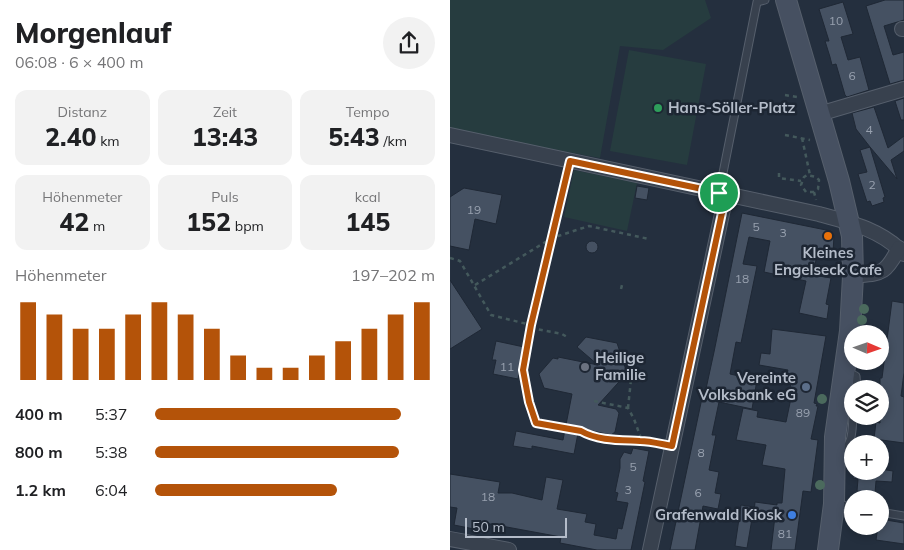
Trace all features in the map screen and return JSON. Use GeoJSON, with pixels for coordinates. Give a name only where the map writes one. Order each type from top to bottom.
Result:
{"type":"FeatureCollection","features":[{"type":"Feature","properties":{"kind":"street"},"geometry":{"type":"LineString","coordinates":[[786,0],[850,223],[853,252],[850,325]]}},
{"type":"Feature","properties":{"kind":"street"},"geometry":{"type":"LineString","coordinates":[[819,114],[904,89]]}},
{"type":"Feature","properties":{"kind":"street"},"geometry":{"type":"LineString","coordinates":[[450,135],[819,214],[879,234],[901,251],[890,266],[878,273],[853,276]]}},
{"type":"Feature","properties":{"kind":"street"},"geometry":{"type":"LineString","coordinates":[[650,550],[722,194]]}},
{"type":"Feature","properties":{"kind":"street"},"geometry":{"type":"LineString","coordinates":[[828,550],[843,506],[834,457],[844,370]]}},
{"type":"Feature","properties":{"kind":"street"},"geometry":{"type":"LineString","coordinates":[[450,539],[509,550]]}},
{"type":"Feature","properties":{"kind":"lane"},"geometry":{"type":"LineString","coordinates":[[722,194],[757,2],[765,0]]}},
{"type":"Feature","properties":{"kind":"lane"},"geometry":{"type":"LineString","coordinates":[[844,370],[856,376],[856,380]]}},
{"type":"Feature","properties":{"kind":"lane"},"geometry":{"type":"LineString","coordinates":[[834,457],[845,451],[850,442],[852,425]]}},
{"type":"Feature","properties":{"kind":"lane"},"geometry":{"type":"LineString","coordinates":[[889,514],[904,516]]}},
{"type":"Feature","properties":{"kind":"path"},"geometry":{"type":"LineString","coordinates":[[785,135],[811,140],[826,136]]}},
{"type":"Feature","properties":{"kind":"path"},"geometry":{"type":"LineString","coordinates":[[802,138],[810,175]]}},
{"type":"Feature","properties":{"kind":"path"},"geometry":{"type":"LineString","coordinates":[[570,161],[531,326],[523,370],[529,402],[536,423],[581,431],[586,434],[618,441],[642,441],[672,446]]}},
{"type":"Feature","properties":{"kind":"path"},"geometry":{"type":"LineString","coordinates":[[779,173],[779,178],[801,181]]}},
{"type":"Feature","properties":{"kind":"path"},"geometry":{"type":"LineString","coordinates":[[816,176],[819,180],[818,189],[814,192],[806,192],[801,185],[801,181],[804,177],[816,176]]}},
{"type":"Feature","properties":{"kind":"path"},"geometry":{"type":"LineString","coordinates":[[475,285],[552,238],[589,226],[649,239]]}},
{"type":"Feature","properties":{"kind":"path"},"geometry":{"type":"LineString","coordinates":[[450,258],[460,261],[491,315],[567,337]]}},
{"type":"Feature","properties":{"kind":"path"},"geometry":{"type":"LineString","coordinates":[[632,370],[628,408],[642,441]]}},
{"type":"Feature","properties":{"kind":"path"},"geometry":{"type":"LineString","coordinates":[[594,400],[628,408]]}},
{"type":"Feature","properties":{"kind":"green space"},"geometry":{"type":"Polygon","coordinates":[[[450,0],[705,0],[711,18],[663,50],[620,46],[600,158],[450,130],[450,0]]]}},
{"type":"Feature","properties":{"kind":"green space","name":"Hans-Söller-Platz"},"geometry":{"type":"Polygon","coordinates":[[[629,50],[706,64],[687,165],[610,151],[629,50]]]}},
{"type":"Feature","properties":{"kind":"green space"},"geometry":{"type":"Polygon","coordinates":[[[574,170],[637,183],[627,231],[564,217],[574,170]]]}},
{"type":"Feature","properties":{"kind":"building"},"geometry":{"type":"Polygon","coordinates":[[[885,0],[904,0],[904,20],[884,26],[893,55],[904,52],[904,80],[890,84],[866,6],[885,0]]]}},
{"type":"Feature","properties":{"kind":"building"},"geometry":{"type":"Polygon","coordinates":[[[843,2],[853,34],[841,37],[848,60],[860,57],[869,90],[847,97],[836,64],[832,65],[825,41],[829,41],[819,9],[843,2]]]}},
{"type":"Feature","properties":{"kind":"building"},"geometry":{"type":"Polygon","coordinates":[[[904,98],[904,120],[901,120],[895,101],[904,98]]]}},
{"type":"Feature","properties":{"kind":"building"},"geometry":{"type":"Polygon","coordinates":[[[874,107],[888,148],[904,136],[904,151],[891,160],[897,179],[856,129],[852,113],[874,107]]]}},
{"type":"Feature","properties":{"kind":"building"},"geometry":{"type":"Polygon","coordinates":[[[870,147],[885,197],[883,198],[884,202],[872,206],[870,201],[867,202],[858,174],[867,172],[860,150],[870,147]]]}},
{"type":"Feature","properties":{"kind":"building"},"geometry":{"type":"Polygon","coordinates":[[[637,186],[649,188],[647,200],[635,198],[637,186]]]}},
{"type":"Feature","properties":{"kind":"building"},"geometry":{"type":"Polygon","coordinates":[[[464,188],[502,195],[496,224],[475,219],[469,250],[450,246],[450,197],[464,188]]]}},
{"type":"Feature","properties":{"kind":"building"},"geometry":{"type":"Polygon","coordinates":[[[742,213],[831,231],[834,235],[833,253],[818,250],[813,275],[831,278],[826,304],[829,305],[827,319],[799,313],[806,281],[764,272],[770,241],[749,237],[743,264],[757,266],[741,343],[736,342],[730,374],[757,380],[752,409],[719,402],[712,435],[716,435],[709,470],[719,472],[715,493],[721,494],[718,509],[703,506],[695,550],[670,550],[702,398],[704,398],[714,352],[742,213]]]}},
{"type":"Feature","properties":{"kind":"building"},"geometry":{"type":"Polygon","coordinates":[[[590,241],[594,241],[598,247],[594,253],[590,253],[586,249],[586,245],[590,241]]]}},
{"type":"Feature","properties":{"kind":"building"},"geometry":{"type":"Polygon","coordinates":[[[450,280],[482,329],[450,349],[450,280]]]}},
{"type":"Feature","properties":{"kind":"building"},"geometry":{"type":"Polygon","coordinates":[[[892,301],[904,303],[904,373],[901,396],[904,397],[904,443],[889,441],[889,435],[874,435],[876,425],[889,425],[889,380],[880,380],[883,370],[889,370],[889,325],[892,301]]]}},
{"type":"Feature","properties":{"kind":"building"},"geometry":{"type":"Polygon","coordinates":[[[772,329],[826,336],[814,403],[818,406],[811,439],[818,440],[811,492],[803,491],[795,550],[771,550],[775,516],[754,513],[755,502],[777,505],[777,503],[782,503],[785,469],[762,465],[766,445],[736,440],[743,408],[758,411],[757,417],[786,422],[791,398],[788,398],[791,383],[785,381],[788,370],[759,365],[761,353],[770,354],[772,329]]]}},
{"type":"Feature","properties":{"kind":"building"},"geometry":{"type":"Polygon","coordinates":[[[586,337],[617,343],[627,373],[598,405],[616,409],[619,413],[615,432],[611,435],[579,428],[574,454],[532,446],[532,449],[513,446],[516,431],[563,440],[572,394],[544,388],[539,374],[553,358],[558,359],[558,357],[598,365],[577,347],[586,337]]]}},
{"type":"Feature","properties":{"kind":"building"},"geometry":{"type":"Polygon","coordinates":[[[496,341],[524,347],[518,379],[493,374],[496,360],[492,360],[496,341]]]}},
{"type":"Feature","properties":{"kind":"building"},"geometry":{"type":"Polygon","coordinates":[[[633,448],[649,451],[643,481],[645,482],[631,550],[597,550],[560,543],[561,537],[485,523],[484,531],[454,525],[457,508],[450,507],[450,474],[500,482],[498,493],[512,493],[542,500],[546,477],[563,480],[557,509],[587,514],[585,522],[596,524],[594,535],[616,539],[618,528],[622,529],[628,503],[616,501],[618,493],[615,492],[620,459],[624,452],[631,454],[633,448]]]}},
{"type":"Feature","properties":{"kind":"building"},"geometry":{"type":"Polygon","coordinates":[[[889,470],[893,471],[892,482],[876,481],[875,490],[857,490],[858,480],[889,480],[889,470]]]}},
{"type":"Feature","properties":{"kind":"building"},"geometry":{"type":"Polygon","coordinates":[[[741,505],[754,507],[747,548],[735,546],[741,505]]]}},
{"type":"Feature","properties":{"kind":"building"},"geometry":{"type":"Polygon","coordinates":[[[889,520],[904,523],[904,544],[876,540],[877,535],[889,535],[889,520]]]}},
{"type":"Feature","properties":{"kind":"place","name":"Hans-Söller-Platz"},"geometry":{"type":"Point","coordinates":[658,108]}},
{"type":"Feature","properties":{"kind":"place","name":"Kleines Engelseck Cafe"},"geometry":{"type":"Point","coordinates":[828,236]}},
{"type":"Feature","properties":{"kind":"place","name":"Heilige Familie"},"geometry":{"type":"Point","coordinates":[585,367]}},
{"type":"Feature","properties":{"kind":"place","name":"Vereinte Volksbank eG"},"geometry":{"type":"Point","coordinates":[806,387]}},
{"type":"Feature","properties":{"kind":"place","name":"Grafenwald Kiosk"},"geometry":{"type":"Point","coordinates":[792,515]}},
{"type":"Feature","properties":{"kind":"route"},"geometry":{"type":"LineString","coordinates":[[570,161],[719,193],[726,194],[672,446],[642,441],[618,441],[586,434],[581,431],[536,423],[529,402],[523,370],[531,325],[570,161]]}}]}
